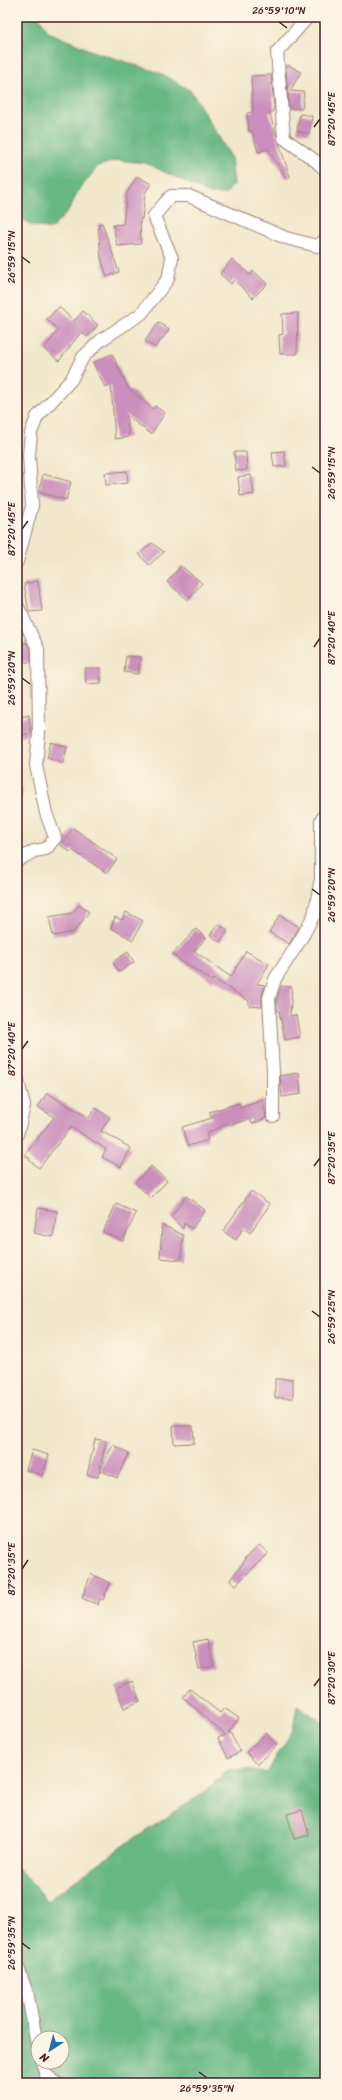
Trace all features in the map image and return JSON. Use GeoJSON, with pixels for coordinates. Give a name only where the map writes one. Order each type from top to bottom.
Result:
{"type":"FeatureCollection","features":[{"type":"Feature","properties":{"kind":"street"},"geometry":{"type":"LineString","coordinates":[[308,17],[277,52],[284,138],[317,162],[325,170]]}},
{"type":"Feature","properties":{"kind":"street"},"geometry":{"type":"LineString","coordinates":[[17,562],[32,506],[29,455],[31,433],[37,417],[71,380],[83,357],[101,340],[141,314],[168,279],[172,258],[154,216],[171,196],[189,196],[286,238],[317,246],[325,240]]}},
{"type":"Feature","properties":{"kind":"street"},"geometry":{"type":"LineString","coordinates":[[17,605],[38,649],[39,734],[36,765],[46,813],[55,838],[46,849],[34,851],[17,861]]}},
{"type":"Feature","properties":{"kind":"street"},"geometry":{"type":"LineString","coordinates":[[273,1116],[273,1073],[269,998],[275,979],[301,939],[314,915],[321,880],[321,821],[325,814]]}},
{"type":"Feature","properties":{"kind":"street"},"geometry":{"type":"LineString","coordinates":[[17,1077],[24,1106],[17,1135]]}},
{"type":"Feature","properties":{"kind":"street"},"geometry":{"type":"LineString","coordinates":[[17,1965],[28,1996],[34,2030]]}},
{"type":"Feature","properties":{"kind":"street"},"geometry":{"type":"LineString","coordinates":[[44,2070],[46,2075],[57,2083]]}},
{"type":"Feature","properties":{"kind":"green space"},"geometry":{"type":"Polygon","coordinates":[[[17,17],[39,17],[48,32],[95,52],[160,73],[191,91],[231,157],[234,184],[226,194],[210,194],[146,163],[118,160],[98,166],[77,193],[69,210],[51,229],[30,225],[17,215],[17,17]]]}},
{"type":"Feature","properties":{"kind":"green space"},"geometry":{"type":"Polygon","coordinates":[[[17,782],[22,790],[17,816],[17,782]]]}},
{"type":"Feature","properties":{"kind":"green space"},"geometry":{"type":"Polygon","coordinates":[[[297,1705],[325,1724],[325,2083],[17,2083],[17,1867],[47,1901],[116,1851],[205,1792],[228,1770],[247,1769],[267,1773],[293,1730],[297,1705]]]}},
{"type":"Feature","properties":{"kind":"building"},"geometry":{"type":"Polygon","coordinates":[[[288,65],[301,72],[290,91],[304,92],[302,109],[289,108],[286,68],[288,65]]]}},
{"type":"Feature","properties":{"kind":"building"},"geometry":{"type":"Polygon","coordinates":[[[271,75],[274,106],[273,112],[269,112],[290,177],[286,178],[268,149],[258,152],[252,131],[249,131],[247,113],[253,112],[251,76],[271,75]]]}},
{"type":"Feature","properties":{"kind":"building"},"geometry":{"type":"Polygon","coordinates":[[[300,114],[312,116],[309,134],[297,131],[300,114]]]}},
{"type":"Feature","properties":{"kind":"building"},"geometry":{"type":"Polygon","coordinates":[[[137,176],[151,184],[145,193],[142,219],[140,218],[141,244],[117,246],[113,225],[123,224],[127,193],[137,176]]]}},
{"type":"Feature","properties":{"kind":"building"},"geometry":{"type":"Polygon","coordinates":[[[102,223],[119,272],[107,277],[101,258],[98,224],[102,223]]]}},
{"type":"Feature","properties":{"kind":"building"},"geometry":{"type":"Polygon","coordinates":[[[232,259],[250,275],[254,271],[267,284],[253,298],[234,280],[231,284],[220,274],[232,259]]]}},
{"type":"Feature","properties":{"kind":"building"},"geometry":{"type":"Polygon","coordinates":[[[59,307],[74,321],[83,311],[98,325],[87,337],[81,332],[59,361],[44,349],[58,330],[47,319],[59,307]]]}},
{"type":"Feature","properties":{"kind":"building"},"geometry":{"type":"Polygon","coordinates":[[[298,313],[297,354],[280,354],[279,335],[283,334],[282,314],[298,313]]]}},
{"type":"Feature","properties":{"kind":"building"},"geometry":{"type":"Polygon","coordinates":[[[159,322],[169,330],[155,348],[145,341],[159,322]]]}},
{"type":"Feature","properties":{"kind":"building"},"geometry":{"type":"Polygon","coordinates":[[[112,354],[128,388],[153,409],[155,406],[165,413],[151,434],[126,415],[129,437],[115,439],[111,385],[105,387],[93,363],[112,354]]]}},
{"type":"Feature","properties":{"kind":"building"},"geometry":{"type":"Polygon","coordinates":[[[284,451],[286,466],[274,467],[272,452],[284,451]]]}},
{"type":"Feature","properties":{"kind":"building"},"geometry":{"type":"Polygon","coordinates":[[[234,452],[246,452],[247,470],[236,471],[234,452]]]}},
{"type":"Feature","properties":{"kind":"building"},"geometry":{"type":"Polygon","coordinates":[[[127,471],[128,483],[106,485],[105,473],[127,471]]]}},
{"type":"Feature","properties":{"kind":"building"},"geometry":{"type":"Polygon","coordinates":[[[43,474],[71,482],[66,500],[39,492],[43,474]]]}},
{"type":"Feature","properties":{"kind":"building"},"geometry":{"type":"Polygon","coordinates":[[[251,475],[254,494],[240,496],[238,477],[251,475]]]}},
{"type":"Feature","properties":{"kind":"building"},"geometry":{"type":"Polygon","coordinates":[[[152,543],[164,552],[149,565],[139,554],[152,543]]]}},
{"type":"Feature","properties":{"kind":"building"},"geometry":{"type":"Polygon","coordinates":[[[181,566],[202,583],[188,600],[167,582],[181,566]]]}},
{"type":"Feature","properties":{"kind":"building"},"geometry":{"type":"Polygon","coordinates":[[[38,581],[42,611],[29,612],[24,584],[38,581]]]}},
{"type":"Feature","properties":{"kind":"building"},"geometry":{"type":"Polygon","coordinates":[[[17,643],[27,643],[31,651],[31,662],[17,662],[17,643]]]}},
{"type":"Feature","properties":{"kind":"building"},"geometry":{"type":"Polygon","coordinates":[[[126,656],[140,657],[138,674],[124,672],[126,656]]]}},
{"type":"Feature","properties":{"kind":"building"},"geometry":{"type":"Polygon","coordinates":[[[85,668],[100,668],[101,683],[86,684],[85,668]]]}},
{"type":"Feature","properties":{"kind":"building"},"geometry":{"type":"Polygon","coordinates":[[[29,715],[31,733],[20,736],[17,718],[29,715]]]}},
{"type":"Feature","properties":{"kind":"building"},"geometry":{"type":"Polygon","coordinates":[[[51,742],[67,747],[63,763],[47,758],[51,742]]]}},
{"type":"Feature","properties":{"kind":"building"},"geometry":{"type":"Polygon","coordinates":[[[73,828],[117,859],[107,873],[72,850],[70,852],[61,845],[73,828]]]}},
{"type":"Feature","properties":{"kind":"building"},"geometry":{"type":"Polygon","coordinates":[[[79,905],[89,912],[74,932],[53,936],[49,917],[72,913],[79,905]]]}},
{"type":"Feature","properties":{"kind":"building"},"geometry":{"type":"Polygon","coordinates":[[[126,912],[143,921],[133,940],[111,928],[115,917],[122,920],[126,912]]]}},
{"type":"Feature","properties":{"kind":"building"},"geometry":{"type":"Polygon","coordinates":[[[280,915],[299,927],[289,944],[269,932],[280,915]]]}},
{"type":"Feature","properties":{"kind":"building"},"geometry":{"type":"Polygon","coordinates":[[[218,924],[228,930],[220,942],[210,935],[218,924]]]}},
{"type":"Feature","properties":{"kind":"building"},"geometry":{"type":"Polygon","coordinates":[[[196,929],[206,938],[194,951],[231,977],[246,951],[269,964],[257,984],[265,985],[262,996],[262,1007],[249,1006],[249,1001],[214,979],[212,981],[184,962],[183,963],[173,954],[196,929]]]}},
{"type":"Feature","properties":{"kind":"building"},"geometry":{"type":"Polygon","coordinates":[[[128,952],[134,962],[119,972],[113,962],[128,952]]]}},
{"type":"Feature","properties":{"kind":"building"},"geometry":{"type":"Polygon","coordinates":[[[281,986],[292,987],[290,1016],[296,1015],[300,1037],[285,1040],[279,1011],[277,1011],[277,999],[281,986]]]}},
{"type":"Feature","properties":{"kind":"building"},"geometry":{"type":"Polygon","coordinates":[[[299,1073],[301,1094],[282,1097],[280,1076],[299,1073]]]}},
{"type":"Feature","properties":{"kind":"building"},"geometry":{"type":"Polygon","coordinates":[[[47,1093],[89,1118],[95,1108],[110,1117],[101,1131],[131,1148],[121,1167],[102,1157],[106,1149],[71,1127],[39,1168],[29,1160],[30,1159],[25,1155],[54,1117],[38,1107],[47,1093]]]}},
{"type":"Feature","properties":{"kind":"building"},"geometry":{"type":"Polygon","coordinates":[[[263,1100],[266,1118],[252,1124],[250,1119],[229,1125],[229,1123],[206,1133],[208,1140],[188,1146],[182,1127],[212,1118],[209,1112],[239,1103],[240,1108],[263,1100]]]}},
{"type":"Feature","properties":{"kind":"building"},"geometry":{"type":"Polygon","coordinates":[[[151,1166],[167,1181],[151,1198],[135,1183],[151,1166]]]}},
{"type":"Feature","properties":{"kind":"building"},"geometry":{"type":"Polygon","coordinates":[[[251,1191],[270,1204],[250,1233],[243,1228],[236,1240],[223,1231],[251,1191]]]}},
{"type":"Feature","properties":{"kind":"building"},"geometry":{"type":"Polygon","coordinates":[[[186,1196],[205,1210],[192,1229],[184,1223],[183,1229],[171,1217],[186,1196]]]}},
{"type":"Feature","properties":{"kind":"building"},"geometry":{"type":"Polygon","coordinates":[[[116,1204],[136,1213],[123,1241],[103,1232],[116,1204]]]}},
{"type":"Feature","properties":{"kind":"building"},"geometry":{"type":"Polygon","coordinates":[[[38,1208],[57,1211],[53,1237],[34,1233],[38,1208]]]}},
{"type":"Feature","properties":{"kind":"building"},"geometry":{"type":"Polygon","coordinates":[[[162,1225],[183,1235],[181,1260],[160,1258],[162,1225]]]}},
{"type":"Feature","properties":{"kind":"building"},"geometry":{"type":"Polygon","coordinates":[[[275,1379],[293,1379],[293,1398],[275,1398],[275,1379]]]}},
{"type":"Feature","properties":{"kind":"building"},"geometry":{"type":"Polygon","coordinates":[[[173,1426],[193,1426],[194,1443],[174,1444],[173,1426]]]}},
{"type":"Feature","properties":{"kind":"building"},"geometry":{"type":"Polygon","coordinates":[[[95,1439],[106,1441],[98,1477],[87,1475],[95,1439]]]}},
{"type":"Feature","properties":{"kind":"building"},"geometry":{"type":"Polygon","coordinates":[[[113,1445],[129,1453],[117,1478],[100,1470],[113,1445]]]}},
{"type":"Feature","properties":{"kind":"building"},"geometry":{"type":"Polygon","coordinates":[[[32,1450],[49,1455],[42,1475],[26,1470],[32,1450]]]}},
{"type":"Feature","properties":{"kind":"building"},"geometry":{"type":"Polygon","coordinates":[[[259,1545],[268,1553],[236,1585],[230,1580],[246,1559],[245,1558],[259,1545]]]}},
{"type":"Feature","properties":{"kind":"building"},"geometry":{"type":"Polygon","coordinates":[[[91,1574],[110,1583],[103,1600],[100,1598],[98,1605],[82,1598],[91,1574]]]}},
{"type":"Feature","properties":{"kind":"building"},"geometry":{"type":"Polygon","coordinates":[[[208,1639],[214,1666],[199,1669],[193,1642],[208,1639]]]}},
{"type":"Feature","properties":{"kind":"building"},"geometry":{"type":"Polygon","coordinates":[[[132,1681],[140,1701],[124,1708],[116,1688],[132,1681]]]}},
{"type":"Feature","properties":{"kind":"building"},"geometry":{"type":"Polygon","coordinates":[[[190,1689],[220,1713],[224,1708],[239,1718],[228,1733],[230,1732],[240,1752],[228,1758],[218,1738],[225,1735],[183,1697],[190,1689]]]}},
{"type":"Feature","properties":{"kind":"building"},"geometry":{"type":"Polygon","coordinates":[[[266,1733],[277,1745],[257,1764],[246,1752],[266,1733]]]}},
{"type":"Feature","properties":{"kind":"building"},"geometry":{"type":"Polygon","coordinates":[[[302,1810],[309,1835],[294,1839],[287,1814],[302,1810]]]}}]}
